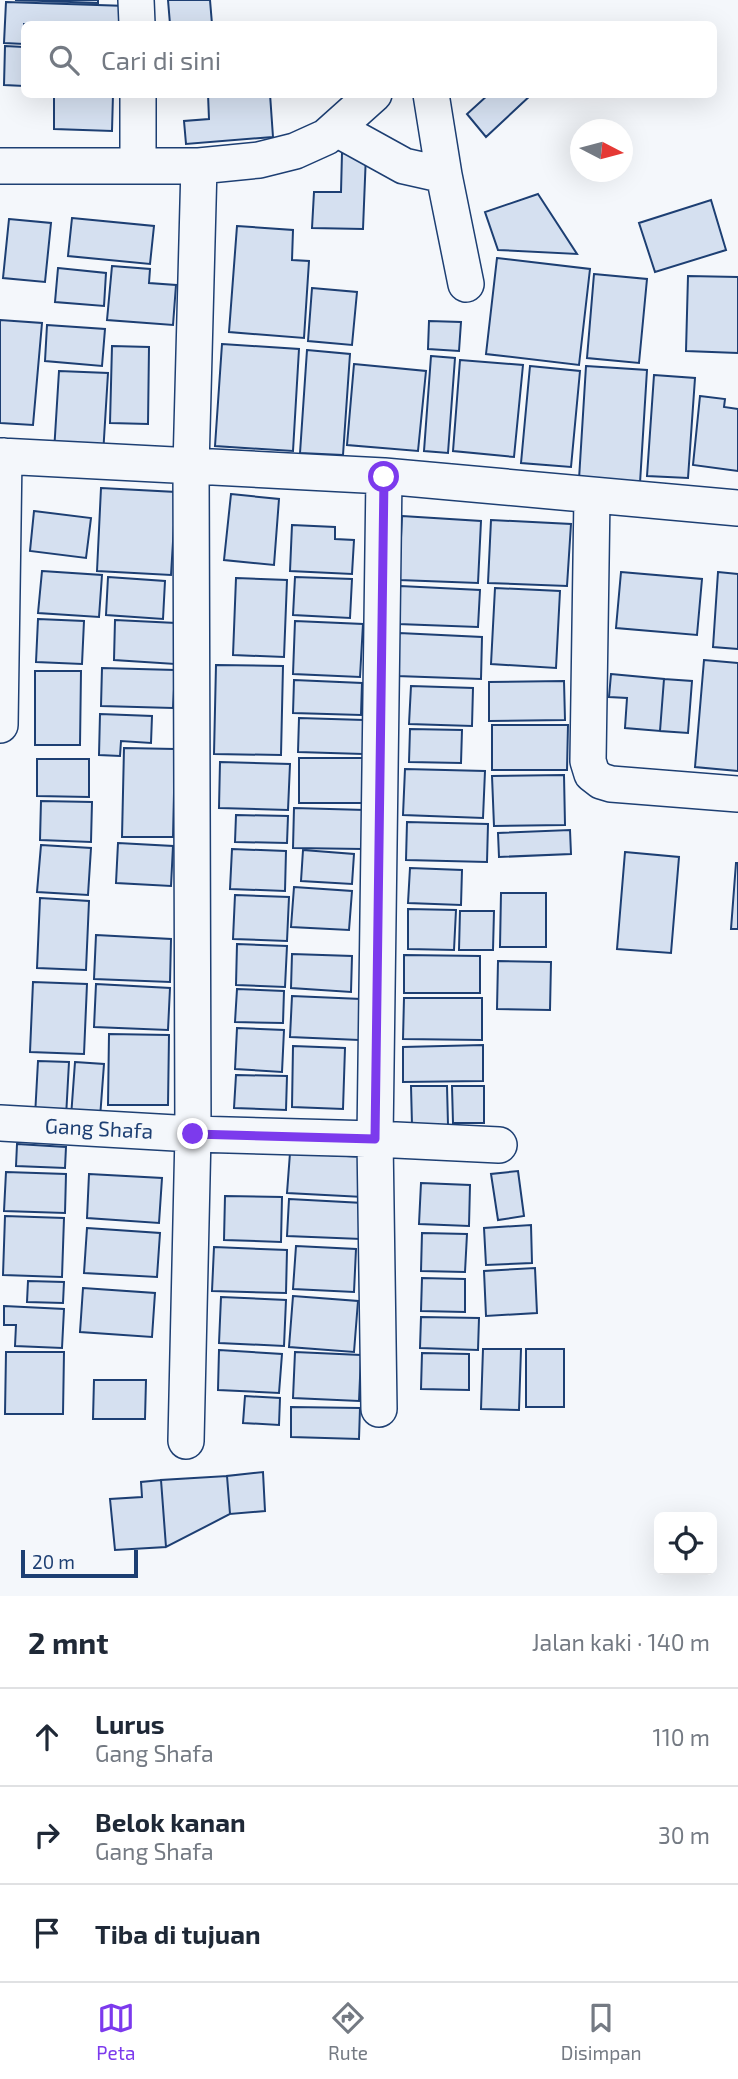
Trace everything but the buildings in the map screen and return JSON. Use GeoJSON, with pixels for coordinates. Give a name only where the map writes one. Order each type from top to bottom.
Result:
{"type":"FeatureCollection","features":[{"type":"Feature","properties":{"kind":"street"},"geometry":{"type":"LineString","coordinates":[[136,0],[137,21]]}},
{"type":"Feature","properties":{"kind":"street"},"geometry":{"type":"LineString","coordinates":[[138,98],[138,166]]}},
{"type":"Feature","properties":{"kind":"street"},"geometry":{"type":"LineString","coordinates":[[0,166],[199,166],[259,160],[295,151],[326,137],[370,98]]}},
{"type":"Feature","properties":{"kind":"street"},"geometry":{"type":"LineString","coordinates":[[432,98],[466,284]]}},
{"type":"Feature","properties":{"kind":"street"},"geometry":{"type":"LineString","coordinates":[[337,129],[404,166],[444,175]]}},
{"type":"Feature","properties":{"kind":"street"},"geometry":{"type":"LineString","coordinates":[[186,1441],[193,1134],[191,467],[199,166]]}},
{"type":"Feature","properties":{"kind":"street"},"geometry":{"type":"LineString","coordinates":[[0,725],[2,456],[384,477],[738,508]]}},
{"type":"Feature","properties":{"kind":"street"},"geometry":{"type":"LineString","coordinates":[[379,1409],[375,1139],[384,477]]}},
{"type":"Feature","properties":{"kind":"street"},"geometry":{"type":"LineString","coordinates":[[592,496],[588,761],[592,775],[611,784],[738,794]]}},
{"type":"Feature","properties":{"kind":"street","name":"Gang Shafa"},"geometry":{"type":"LineString","coordinates":[[0,1123],[193,1134],[499,1144]]}},
{"type":"Feature","properties":{"kind":"route"},"geometry":{"type":"LineString","coordinates":[[193,1134],[375,1139],[384,477]]}}]}
